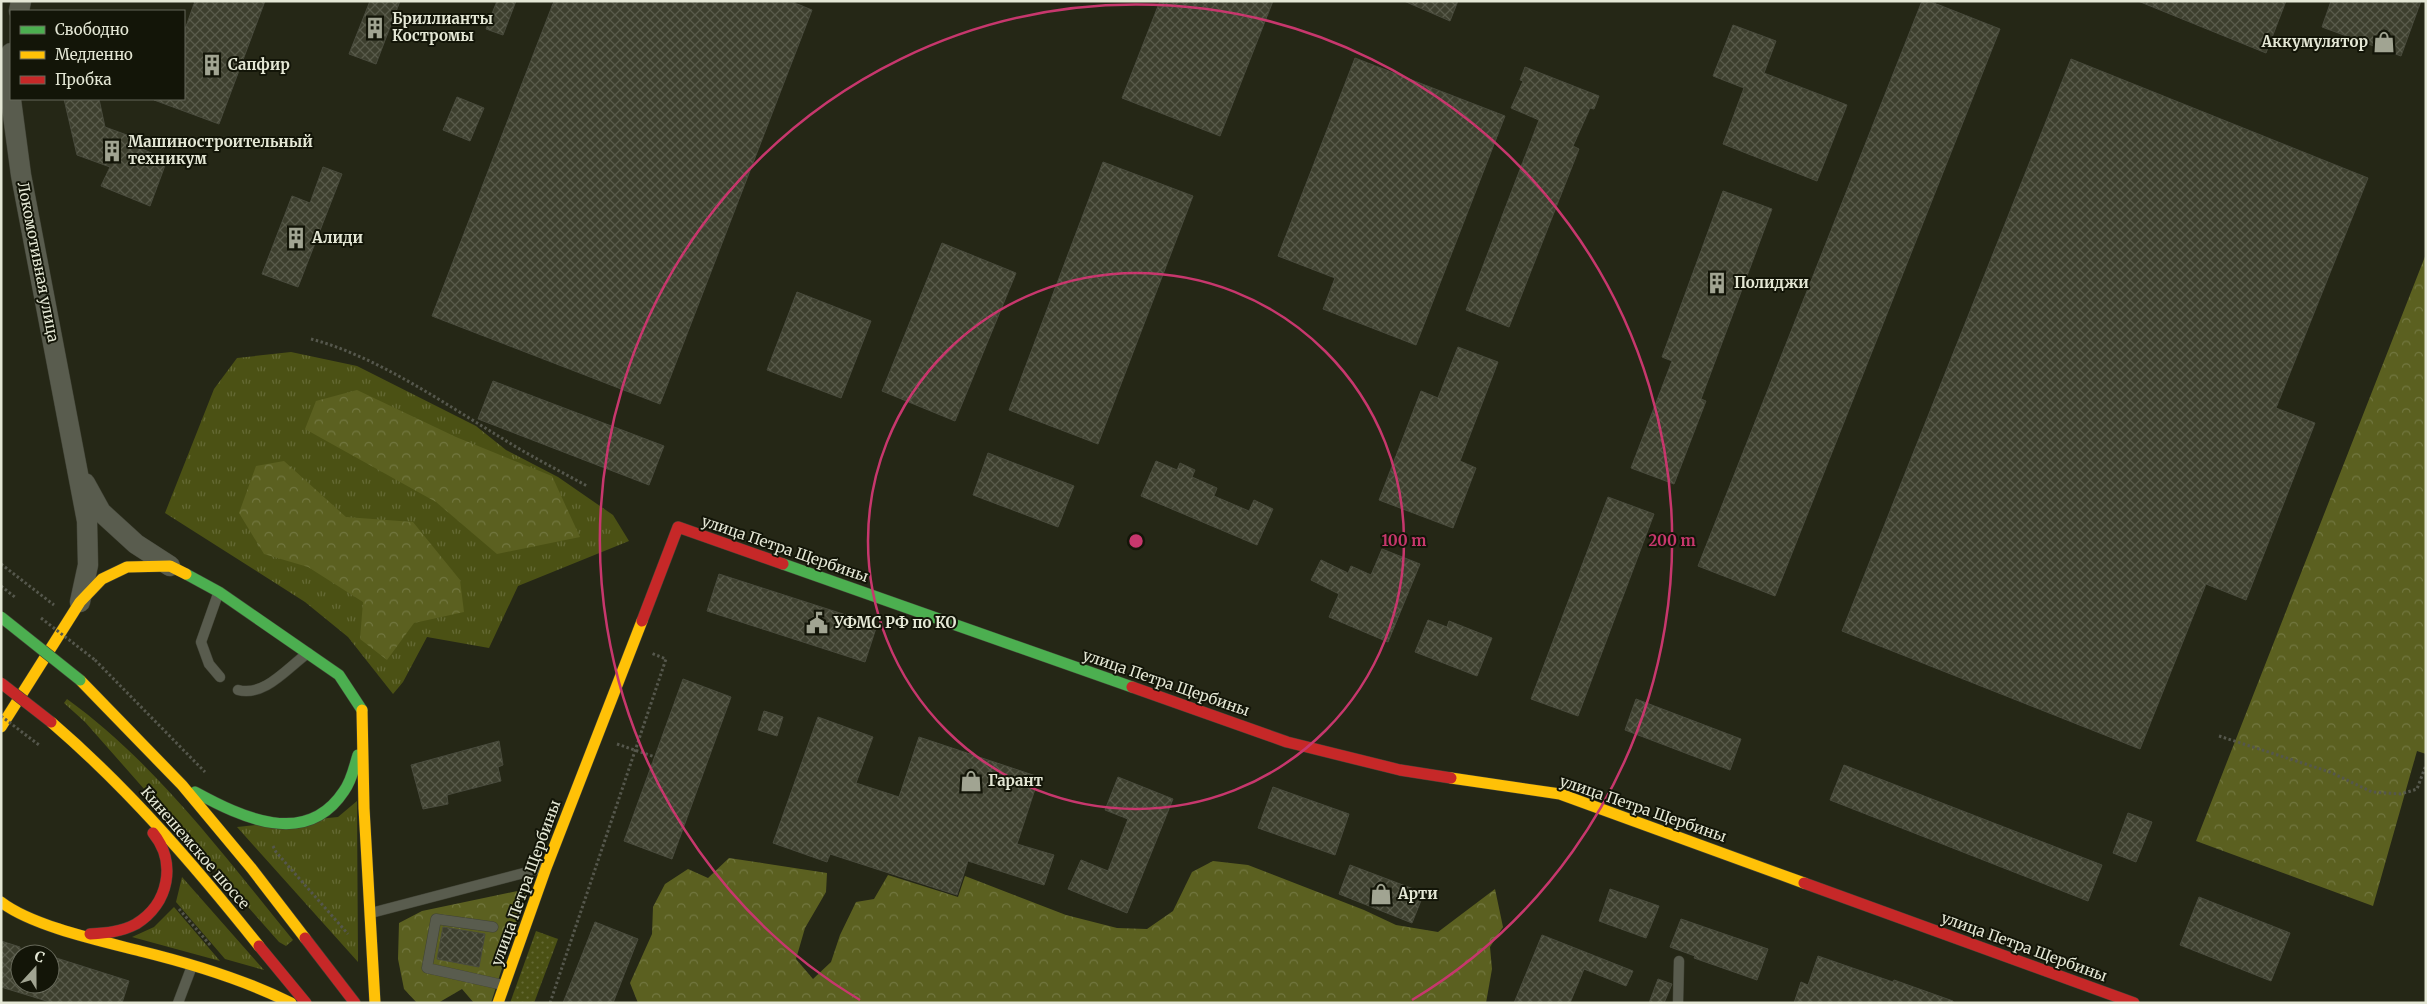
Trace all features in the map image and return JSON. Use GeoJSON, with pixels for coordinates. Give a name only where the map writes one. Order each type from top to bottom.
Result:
{"type":"FeatureCollection","features":[{"type":"Feature","properties":{"kind":"main road","name":"улица Петра Щербины"},"geometry":{"type":"LineString","coordinates":[[498,1003],[546,868],[678,527],[1287,742],[1400,770],[1560,794],[2134,1003]]}},
{"type":"Feature","properties":{"kind":"main road"},"geometry":{"type":"LineString","coordinates":[[1,727],[80,602],[102,579],[127,566],[170,566],[219,592],[309,652],[339,675],[362,708],[375,1003]]}},
{"type":"Feature","properties":{"kind":"main road"},"geometry":{"type":"LineString","coordinates":[[1,617],[80,680],[182,784],[252,868],[355,1003]]}},
{"type":"Feature","properties":{"kind":"main road","name":"Кинешемское шоссе"},"geometry":{"type":"LineString","coordinates":[[1,683],[88,752],[130,796],[181,853],[306,1003]]}},
{"type":"Feature","properties":{"kind":"main road"},"geometry":{"type":"LineString","coordinates":[[182,784],[231,811],[261,822],[275,825],[301,823],[329,810],[350,782],[362,741]]}},
{"type":"Feature","properties":{"kind":"main road"},"geometry":{"type":"LineString","coordinates":[[83,935],[123,930],[139,922],[154,910],[165,891],[168,873],[164,849],[130,796]]}},
{"type":"Feature","properties":{"kind":"main road"},"geometry":{"type":"LineString","coordinates":[[1,902],[7,910],[83,935],[239,979],[291,1003]]}},
{"type":"Feature","properties":{"kind":"street","name":"Локомотивная улица"},"geometry":{"type":"LineString","coordinates":[[11,100],[21,175],[87,521],[88,565],[80,602]]}},
{"type":"Feature","properties":{"kind":"street"},"geometry":{"type":"LineString","coordinates":[[77,470],[102,512],[136,544],[170,566]]}},
{"type":"Feature","properties":{"kind":"lane"},"geometry":{"type":"LineString","coordinates":[[219,592],[201,642],[209,664],[220,677]]}},
{"type":"Feature","properties":{"kind":"lane"},"geometry":{"type":"LineString","coordinates":[[238,690],[249,693],[262,689],[309,652]]}},
{"type":"Feature","properties":{"kind":"lane"},"geometry":{"type":"LineString","coordinates":[[370,913],[546,868]]}},
{"type":"Feature","properties":{"kind":"lane"},"geometry":{"type":"LineString","coordinates":[[493,927],[436,919],[426,968],[504,985]]}},
{"type":"Feature","properties":{"kind":"lane"},"geometry":{"type":"LineString","coordinates":[[1678,1003],[1679,961]]}},
{"type":"Feature","properties":{"kind":"lane"},"geometry":{"type":"LineString","coordinates":[[178,1003],[192,966]]}},
{"type":"Feature","properties":{"kind":"path"},"geometry":{"type":"LineString","coordinates":[[310,339],[330,344],[356,355],[440,399],[502,439],[587,486]]}},
{"type":"Feature","properties":{"kind":"path"},"geometry":{"type":"LineString","coordinates":[[1,564],[59,609]]}},
{"type":"Feature","properties":{"kind":"path"},"geometry":{"type":"LineString","coordinates":[[1,586],[17,599]]}},
{"type":"Feature","properties":{"kind":"path"},"geometry":{"type":"LineString","coordinates":[[40,617],[95,660],[209,776]]}},
{"type":"Feature","properties":{"kind":"path"},"geometry":{"type":"LineString","coordinates":[[550,1003],[666,659],[632,645]]}},
{"type":"Feature","properties":{"kind":"path"},"geometry":{"type":"LineString","coordinates":[[1,716],[39,745]]}},
{"type":"Feature","properties":{"kind":"path"},"geometry":{"type":"LineString","coordinates":[[2219,736],[2330,772],[2372,792],[2402,794],[2417,789],[2426,765]]}},
{"type":"Feature","properties":{"kind":"path"},"geometry":{"type":"LineString","coordinates":[[597,737],[655,757]]}},
{"type":"Feature","properties":{"kind":"path"},"geometry":{"type":"LineString","coordinates":[[271,840],[276,852],[351,938]]}},
{"type":"Feature","properties":{"kind":"path"},"geometry":{"type":"LineString","coordinates":[[176,905],[211,947]]}},
{"type":"Feature","properties":{"kind":"green space"},"geometry":{"type":"Polygon","coordinates":[[[2426,254],[2426,754],[2417,751],[2373,906],[2196,841],[2426,254]]]}},
{"type":"Feature","properties":{"kind":"green space"},"geometry":{"type":"Polygon","coordinates":[[[291,352],[357,366],[476,426],[506,450],[558,477],[613,515],[629,541],[518,586],[489,648],[427,637],[403,682],[393,694],[348,637],[305,602],[165,513],[214,389],[237,358],[291,352]]]}},
{"type":"Feature","properties":{"kind":"green space"},"geometry":{"type":"Polygon","coordinates":[[[357,390],[456,437],[552,476],[580,537],[497,554],[436,502],[305,429],[316,401],[357,390]]]}},
{"type":"Feature","properties":{"kind":"green space"},"geometry":{"type":"Polygon","coordinates":[[[284,461],[346,517],[413,522],[460,580],[464,612],[414,623],[387,660],[360,639],[363,602],[308,567],[264,554],[239,513],[256,466],[284,461]]]}},
{"type":"Feature","properties":{"kind":"green space"},"geometry":{"type":"Polygon","coordinates":[[[67,699],[131,752],[160,782],[215,844],[293,940],[286,946],[279,942],[85,722],[64,703],[67,699]]]}},
{"type":"Feature","properties":{"kind":"green space"},"geometry":{"type":"Polygon","coordinates":[[[357,801],[358,962],[237,827],[338,817],[357,801]]]}},
{"type":"Feature","properties":{"kind":"green space"},"geometry":{"type":"Polygon","coordinates":[[[729,858],[827,873],[826,892],[805,928],[796,959],[813,979],[831,962],[840,935],[856,902],[874,899],[888,875],[958,897],[965,876],[1066,915],[1117,928],[1147,929],[1173,911],[1192,872],[1213,861],[1248,865],[1364,910],[1396,925],[1438,932],[1495,889],[1503,927],[1490,947],[1492,969],[1486,1003],[638,1003],[630,983],[652,934],[653,907],[665,884],[688,869],[708,878],[729,858]]]}},
{"type":"Feature","properties":{"kind":"green space"},"geometry":{"type":"Polygon","coordinates":[[[182,877],[264,970],[225,959],[176,902],[182,877]]]}},
{"type":"Feature","properties":{"kind":"green space"},"geometry":{"type":"Polygon","coordinates":[[[527,889],[491,1003],[474,1003],[462,989],[438,1003],[417,1003],[404,989],[398,959],[399,923],[422,911],[527,889]]]}},
{"type":"Feature","properties":{"kind":"green space"},"geometry":{"type":"Polygon","coordinates":[[[174,907],[220,961],[132,937],[154,927],[174,907]]]}},
{"type":"Feature","properties":{"kind":"green space"},"geometry":{"type":"Polygon","coordinates":[[[536,931],[558,939],[534,1003],[510,1003],[536,931]]]}},
{"type":"Feature","properties":{"kind":"building","name":"Сапфир"},"geometry":{"type":"Polygon","coordinates":[[[195,1],[265,1],[219,124],[154,100],[185,100],[185,29],[195,1]]]}},
{"type":"Feature","properties":{"kind":"building","name":"Бриллианты Костромы"},"geometry":{"type":"Polygon","coordinates":[[[370,1],[400,1],[376,64],[349,54],[370,1]]]}},
{"type":"Feature","properties":{"kind":"building"},"geometry":{"type":"Polygon","coordinates":[[[497,1],[516,1],[503,35],[486,29],[497,1]]]}},
{"type":"Feature","properties":{"kind":"building"},"geometry":{"type":"Polygon","coordinates":[[[554,1],[790,1],[812,10],[660,404],[432,316],[554,1]]]}},
{"type":"Feature","properties":{"kind":"building"},"geometry":{"type":"Polygon","coordinates":[[[1160,1],[1273,1],[1220,136],[1122,98],[1160,1]]]}},
{"type":"Feature","properties":{"kind":"building"},"geometry":{"type":"Polygon","coordinates":[[[1404,1],[1458,1],[1450,21],[1404,1]]]}},
{"type":"Feature","properties":{"kind":"building"},"geometry":{"type":"Polygon","coordinates":[[[1922,1],[1929,1],[2000,29],[1775,596],[1698,566],[1922,1]]]}},
{"type":"Feature","properties":{"kind":"building"},"geometry":{"type":"Polygon","coordinates":[[[2138,1],[2286,1],[2266,53],[2138,1]]]}},
{"type":"Feature","properties":{"kind":"building","name":"Аккумулятор"},"geometry":{"type":"Polygon","coordinates":[[[2331,1],[2421,1],[2401,56],[2322,27],[2331,1]]]}},
{"type":"Feature","properties":{"kind":"building"},"geometry":{"type":"Polygon","coordinates":[[[1733,25],[1776,41],[1764,73],[1847,105],[1817,181],[1723,144],[1744,88],[1713,76],[1733,25]]]}},
{"type":"Feature","properties":{"kind":"building"},"geometry":{"type":"Polygon","coordinates":[[[1355,58],[1505,116],[1416,345],[1323,309],[1335,278],[1278,256],[1355,58]]]}},
{"type":"Feature","properties":{"kind":"building"},"geometry":{"type":"Polygon","coordinates":[[[2071,59],[2368,178],[2276,408],[2315,423],[2246,600],[2206,584],[2140,749],[1842,631],[2071,59]]]}},
{"type":"Feature","properties":{"kind":"building"},"geometry":{"type":"Polygon","coordinates":[[[1525,67],[1599,96],[1594,109],[1590,108],[1573,146],[1579,149],[1509,327],[1466,310],[1539,120],[1511,108],[1523,81],[1520,80],[1525,67]]]}},
{"type":"Feature","properties":{"kind":"building"},"geometry":{"type":"Polygon","coordinates":[[[457,97],[484,108],[470,141],[443,130],[457,97]]]}},
{"type":"Feature","properties":{"kind":"building","name":"Машиностроительный техникум"},"geometry":{"type":"Polygon","coordinates":[[[64,100],[99,100],[105,127],[135,138],[140,148],[167,160],[150,206],[101,186],[110,167],[77,155],[64,100]]]}},
{"type":"Feature","properties":{"kind":"building"},"geometry":{"type":"Polygon","coordinates":[[[1103,162],[1193,196],[1098,444],[1009,410],[1103,162]]]}},
{"type":"Feature","properties":{"kind":"building","name":"Алиди"},"geometry":{"type":"Polygon","coordinates":[[[323,167],[342,174],[298,287],[262,274],[292,196],[310,203],[323,167]]]}},
{"type":"Feature","properties":{"kind":"building","name":"Полиджи"},"geometry":{"type":"Polygon","coordinates":[[[1723,191],[1772,209],[1701,399],[1706,401],[1674,484],[1631,468],[1672,361],[1662,357],[1723,191]]]}},
{"type":"Feature","properties":{"kind":"building"},"geometry":{"type":"Polygon","coordinates":[[[942,243],[1016,273],[955,421],[882,391],[942,243]]]}},
{"type":"Feature","properties":{"kind":"building"},"geometry":{"type":"Polygon","coordinates":[[[797,292],[871,321],[841,398],[767,370],[797,292]]]}},
{"type":"Feature","properties":{"kind":"building"},"geometry":{"type":"Polygon","coordinates":[[[1458,347],[1498,362],[1460,461],[1476,468],[1453,528],[1379,500],[1421,391],[1438,398],[1458,347]]]}},
{"type":"Feature","properties":{"kind":"building"},"geometry":{"type":"Polygon","coordinates":[[[493,381],[664,446],[649,485],[478,419],[493,381]]]}},
{"type":"Feature","properties":{"kind":"building"},"geometry":{"type":"Polygon","coordinates":[[[988,453],[1074,486],[1058,527],[973,495],[988,453]]]}},
{"type":"Feature","properties":{"kind":"building"},"geometry":{"type":"Polygon","coordinates":[[[1156,461],[1177,470],[1180,463],[1195,470],[1192,477],[1217,488],[1214,496],[1249,511],[1254,500],[1273,509],[1257,545],[1141,496],[1156,461]]]}},
{"type":"Feature","properties":{"kind":"building"},"geometry":{"type":"Polygon","coordinates":[[[1608,497],[1654,514],[1578,716],[1531,699],[1608,497]]]}},
{"type":"Feature","properties":{"kind":"building"},"geometry":{"type":"Polygon","coordinates":[[[1382,549],[1420,564],[1388,642],[1329,617],[1339,594],[1311,580],[1321,560],[1348,573],[1351,566],[1371,575],[1382,549]]]}},
{"type":"Feature","properties":{"kind":"building"},"geometry":{"type":"Polygon","coordinates":[[[719,574],[877,625],[865,662],[707,611],[719,574]]]}},
{"type":"Feature","properties":{"kind":"building"},"geometry":{"type":"Polygon","coordinates":[[[1428,620],[1447,627],[1449,621],[1492,638],[1477,676],[1415,652],[1428,620]]]}},
{"type":"Feature","properties":{"kind":"building"},"geometry":{"type":"Polygon","coordinates":[[[683,679],[731,697],[672,859],[624,841],[683,679]]]}},
{"type":"Feature","properties":{"kind":"building"},"geometry":{"type":"Polygon","coordinates":[[[1636,699],[1741,739],[1730,770],[1625,730],[1636,699]]]}},
{"type":"Feature","properties":{"kind":"building"},"geometry":{"type":"Polygon","coordinates":[[[764,711],[783,717],[777,736],[758,730],[764,711]]]}},
{"type":"Feature","properties":{"kind":"building"},"geometry":{"type":"Polygon","coordinates":[[[818,717],[873,737],[856,783],[899,797],[919,737],[1039,777],[1017,844],[1054,855],[1044,885],[968,861],[957,895],[830,854],[827,862],[773,843],[818,717]]]}},
{"type":"Feature","properties":{"kind":"building"},"geometry":{"type":"Polygon","coordinates":[[[499,741],[503,765],[498,767],[501,781],[447,795],[448,804],[423,809],[411,765],[499,741]]]}},
{"type":"Feature","properties":{"kind":"building"},"geometry":{"type":"Polygon","coordinates":[[[1844,765],[2102,865],[2088,901],[1830,800],[1844,765]]]}},
{"type":"Feature","properties":{"kind":"building"},"geometry":{"type":"Polygon","coordinates":[[[1118,777],[1173,799],[1127,913],[1068,889],[1081,860],[1108,871],[1128,819],[1105,810],[1118,777]]]}},
{"type":"Feature","properties":{"kind":"building"},"geometry":{"type":"Polygon","coordinates":[[[1273,787],[1349,814],[1335,855],[1258,828],[1273,787]]]}},
{"type":"Feature","properties":{"kind":"building"},"geometry":{"type":"Polygon","coordinates":[[[2128,813],[2152,822],[2136,862],[2113,853],[2128,813]]]}},
{"type":"Feature","properties":{"kind":"building","name":"Арти"},"geometry":{"type":"Polygon","coordinates":[[[1350,865],[1424,893],[1412,923],[1339,894],[1350,865]]]}},
{"type":"Feature","properties":{"kind":"building"},"geometry":{"type":"Polygon","coordinates":[[[1610,889],[1659,906],[1646,938],[1599,921],[1610,889]]]}},
{"type":"Feature","properties":{"kind":"building"},"geometry":{"type":"Polygon","coordinates":[[[2199,897],[2290,933],[2271,981],[2180,945],[2199,897]]]}},
{"type":"Feature","properties":{"kind":"building"},"geometry":{"type":"Polygon","coordinates":[[[1681,919],[1768,949],[1757,980],[1694,958],[1695,956],[1670,947],[1681,919]]]}},
{"type":"Feature","properties":{"kind":"building"},"geometry":{"type":"Polygon","coordinates":[[[595,922],[638,939],[613,1003],[563,1003],[595,922]]]}},
{"type":"Feature","properties":{"kind":"building"},"geometry":{"type":"Polygon","coordinates":[[[443,927],[485,934],[479,967],[437,959],[443,927]]]}},
{"type":"Feature","properties":{"kind":"building"},"geometry":{"type":"Polygon","coordinates":[[[1542,935],[1633,971],[1626,986],[1584,969],[1570,1003],[1514,1003],[1542,935]]]}},
{"type":"Feature","properties":{"kind":"building"},"geometry":{"type":"Polygon","coordinates":[[[1,941],[10,944],[10,990],[1,987],[1,941]]]}},
{"type":"Feature","properties":{"kind":"building"},"geometry":{"type":"Polygon","coordinates":[[[1818,956],[1893,982],[1894,980],[1953,1001],[1953,1003],[1794,1003],[1801,982],[1808,985],[1818,956]]]}},
{"type":"Feature","properties":{"kind":"building"},"geometry":{"type":"Polygon","coordinates":[[[60,959],[129,981],[122,1003],[53,1003],[24,994],[60,994],[60,959]]]}},
{"type":"Feature","properties":{"kind":"building"},"geometry":{"type":"Polygon","coordinates":[[[1658,979],[1672,984],[1664,1003],[1649,1003],[1658,979]]]}},
{"type":"Feature","properties":{"kind":"traffic: fast"},"geometry":{"type":"LineString","coordinates":[[783,564],[1132,687]]}},
{"type":"Feature","properties":{"kind":"traffic: fast"},"geometry":{"type":"LineString","coordinates":[[186,574],[219,592],[339,675],[362,710]]}},
{"type":"Feature","properties":{"kind":"traffic: fast"},"geometry":{"type":"LineString","coordinates":[[1,617],[80,680]]}},
{"type":"Feature","properties":{"kind":"traffic: fast"},"geometry":{"type":"LineString","coordinates":[[195,792],[232,811],[273,823],[292,823],[311,819],[329,809],[347,787],[358,755]]}},
{"type":"Feature","properties":{"kind":"traffic: slow"},"geometry":{"type":"LineString","coordinates":[[1,727],[80,602],[102,579],[127,567],[170,566],[186,574]]}},
{"type":"Feature","properties":{"kind":"traffic: slow"},"geometry":{"type":"LineString","coordinates":[[498,1003],[546,868],[642,621]]}},
{"type":"Feature","properties":{"kind":"traffic: slow"},"geometry":{"type":"LineString","coordinates":[[80,680],[182,785],[252,869],[305,938]]}},
{"type":"Feature","properties":{"kind":"traffic: slow"},"geometry":{"type":"LineString","coordinates":[[362,710],[364,808],[375,1003]]}},
{"type":"Feature","properties":{"kind":"traffic: slow"},"geometry":{"type":"LineString","coordinates":[[51,722],[134,801],[186,858],[259,946]]}},
{"type":"Feature","properties":{"kind":"traffic: slow"},"geometry":{"type":"LineString","coordinates":[[1451,778],[1560,794],[1804,883]]}},
{"type":"Feature","properties":{"kind":"traffic: slow"},"geometry":{"type":"LineString","coordinates":[[1,902],[14,911],[48,925],[217,973],[273,994],[291,1003]]}},
{"type":"Feature","properties":{"kind":"traffic: jam"},"geometry":{"type":"LineString","coordinates":[[642,621],[678,527],[783,564]]}},
{"type":"Feature","properties":{"kind":"traffic: jam"},"geometry":{"type":"LineString","coordinates":[[1,683],[51,722]]}},
{"type":"Feature","properties":{"kind":"traffic: jam"},"geometry":{"type":"LineString","coordinates":[[1132,687],[1287,742],[1400,770],[1451,778]]}},
{"type":"Feature","properties":{"kind":"traffic: jam"},"geometry":{"type":"LineString","coordinates":[[90,934],[113,932],[130,927],[147,916],[156,905],[166,882],[167,869],[161,844],[153,833]]}},
{"type":"Feature","properties":{"kind":"traffic: jam"},"geometry":{"type":"LineString","coordinates":[[1804,883],[2134,1003]]}},
{"type":"Feature","properties":{"kind":"traffic: jam"},"geometry":{"type":"LineString","coordinates":[[305,938],[355,1003]]}},
{"type":"Feature","properties":{"kind":"traffic: jam"},"geometry":{"type":"LineString","coordinates":[[259,946],[306,1003]]}},
{"type":"Feature","properties":{"kind":"place","name":"Бриллианты Костромы"},"geometry":{"type":"Point","coordinates":[375,28]}},
{"type":"Feature","properties":{"kind":"place","name":"Аккумулятор"},"geometry":{"type":"Point","coordinates":[2384,42]}},
{"type":"Feature","properties":{"kind":"place","name":"Сапфир"},"geometry":{"type":"Point","coordinates":[212,65]}},
{"type":"Feature","properties":{"kind":"place","name":"Машиностроительный техникум"},"geometry":{"type":"Point","coordinates":[112,151]}},
{"type":"Feature","properties":{"kind":"place","name":"Алиди"},"geometry":{"type":"Point","coordinates":[296,238]}},
{"type":"Feature","properties":{"kind":"place","name":"Полиджи"},"geometry":{"type":"Point","coordinates":[1717,283]}},
{"type":"Feature","properties":{"kind":"place","name":"УФМС РФ по КО"},"geometry":{"type":"Point","coordinates":[817,623]}},
{"type":"Feature","properties":{"kind":"place","name":"Гарант"},"geometry":{"type":"Point","coordinates":[971,781]}},
{"type":"Feature","properties":{"kind":"place","name":"Арти"},"geometry":{"type":"Point","coordinates":[1381,894]}}]}
